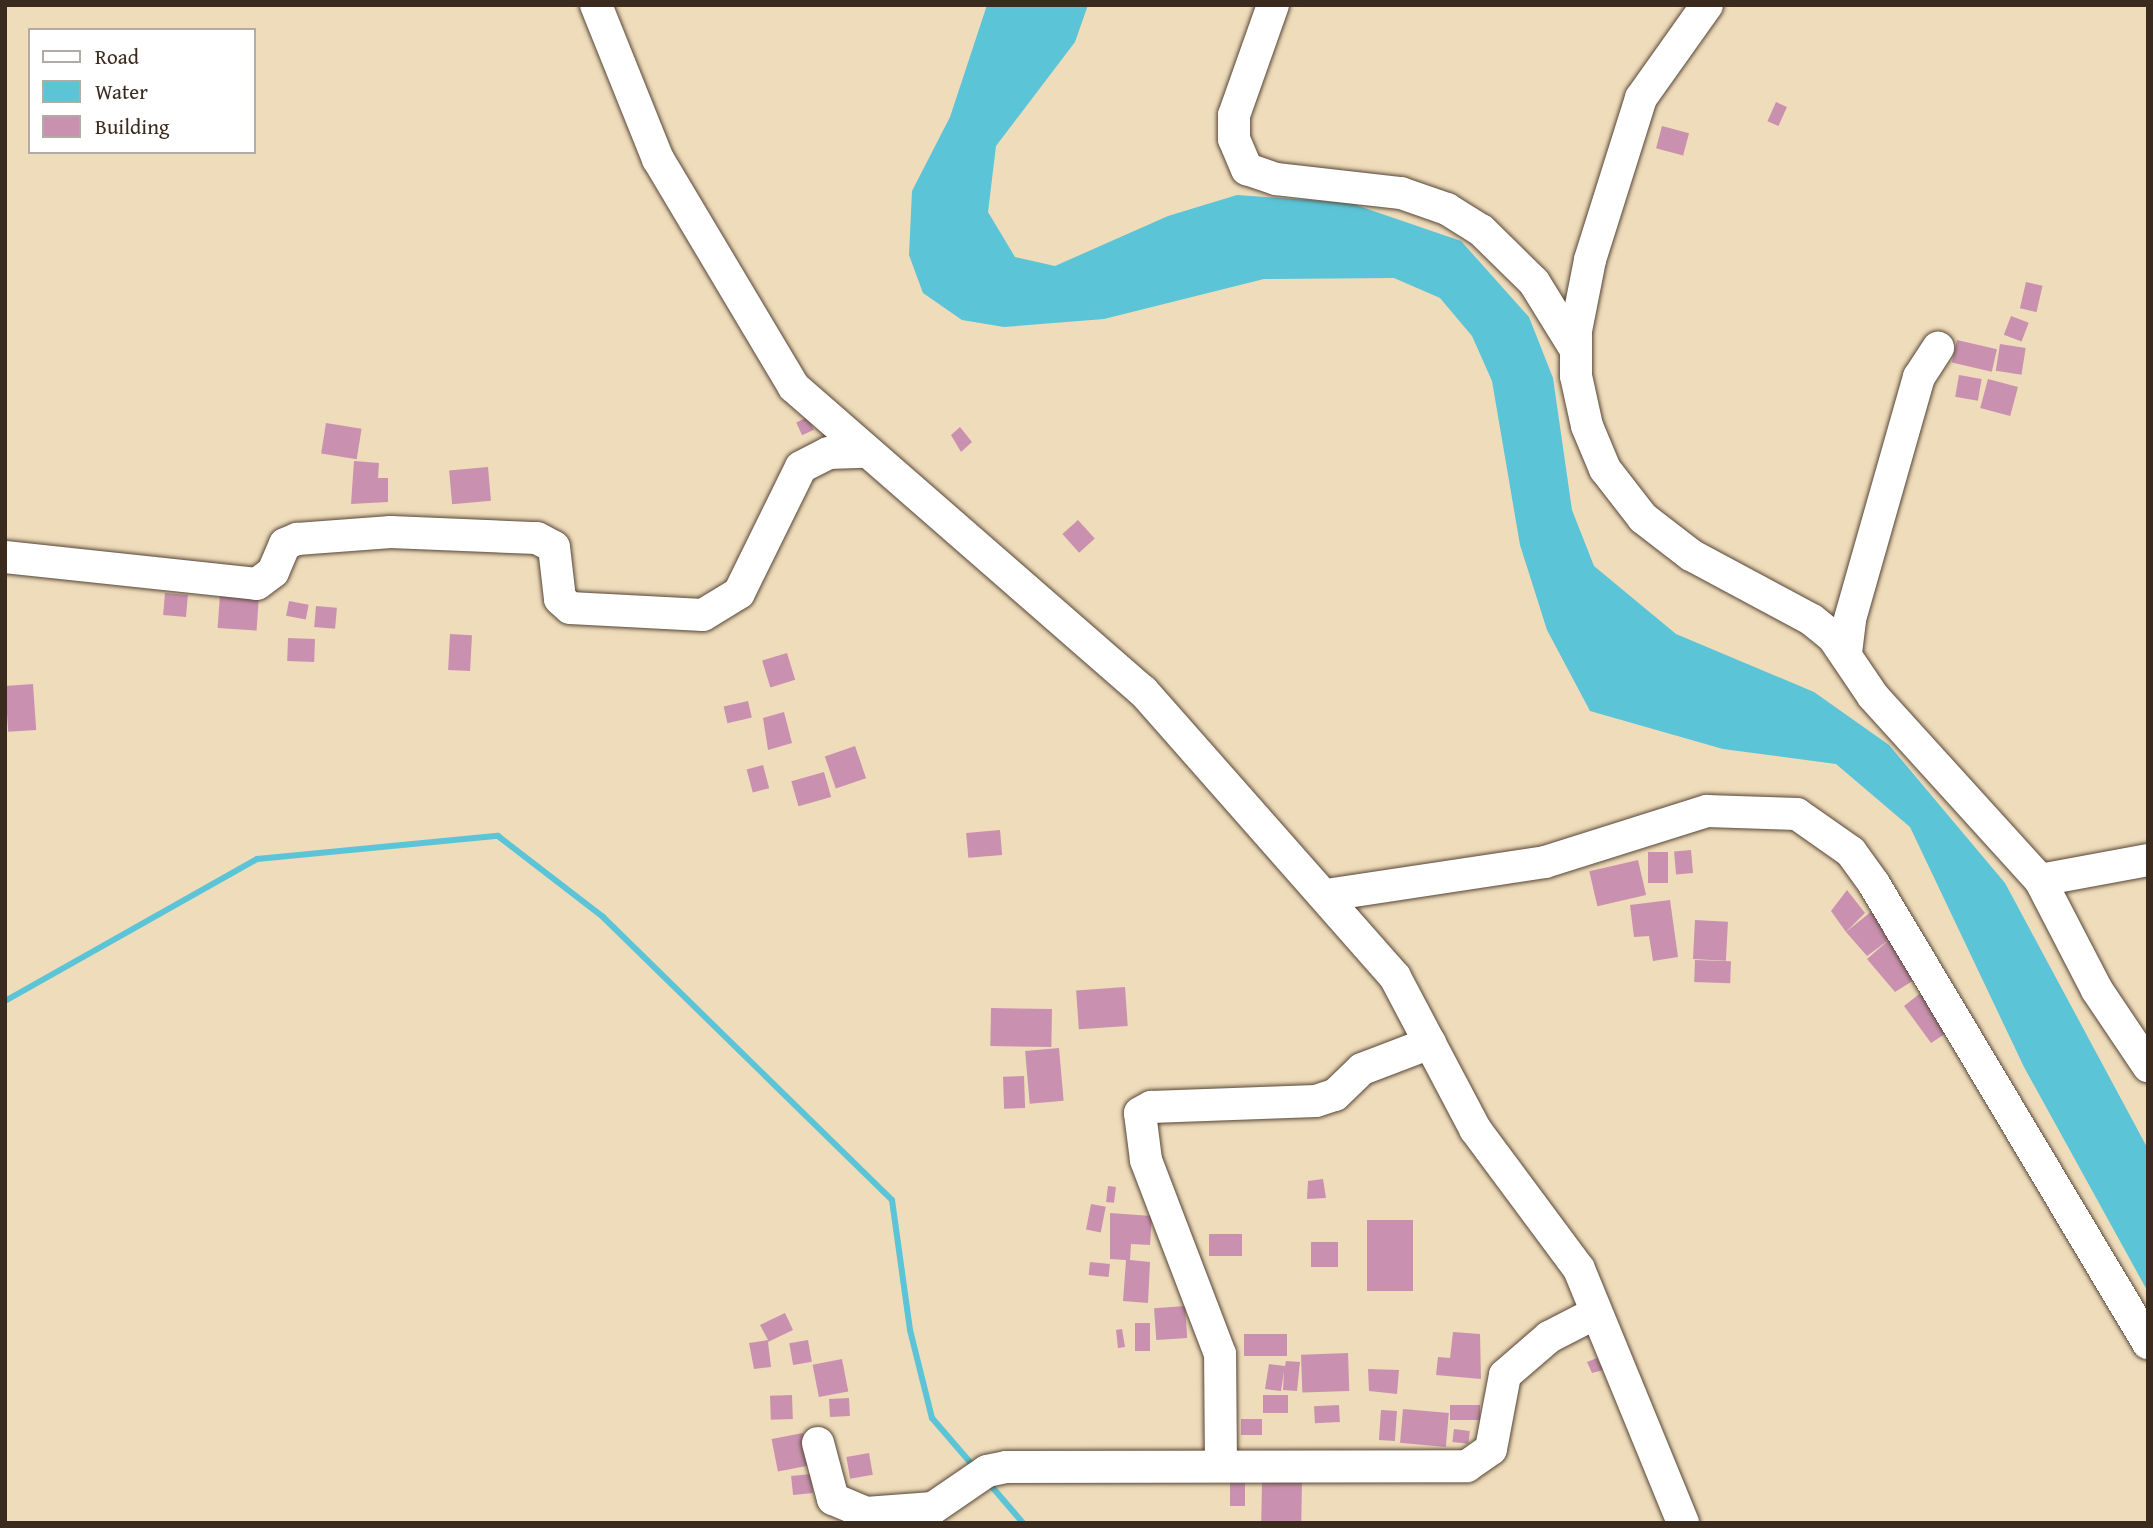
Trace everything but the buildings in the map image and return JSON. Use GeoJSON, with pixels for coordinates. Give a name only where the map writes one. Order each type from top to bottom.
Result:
{"type":"FeatureCollection","features":[{"type":"Feature","properties":{"kind":"street"},"geometry":{"type":"LineString","coordinates":[[596,5],[658,159],[770,354],[825,419],[1143,691],[1326,895],[1395,977],[1475,1129],[1564,1242],[1683,1523]]}},
{"type":"Feature","properties":{"kind":"street"},"geometry":{"type":"LineString","coordinates":[[1273,5],[1234,115],[1234,139],[1247,169],[1276,179],[1401,193],[1447,209],[1481,230],[1534,282],[1576,350]]}},
{"type":"Feature","properties":{"kind":"street"},"geometry":{"type":"LineString","coordinates":[[1707,5],[1641,98],[1590,260],[1576,350],[1587,426],[1605,469],[1643,518],[1692,555],[1812,620],[1846,653],[1873,696],[2040,880],[2097,990],[2148,1066]]}},
{"type":"Feature","properties":{"kind":"street"},"geometry":{"type":"LineString","coordinates":[[1846,653],[1850,619],[1919,377],[1938,348]]}},
{"type":"Feature","properties":{"kind":"street"},"geometry":{"type":"LineString","coordinates":[[5,557],[257,584],[273,572],[285,544],[298,539],[391,532],[537,538],[554,547],[560,599],[570,608],[703,615],[739,593],[825,419]]}},
{"type":"Feature","properties":{"kind":"street"},"geometry":{"type":"LineString","coordinates":[[801,467],[818,456],[865,452]]}},
{"type":"Feature","properties":{"kind":"street"},"geometry":{"type":"LineString","coordinates":[[1326,895],[1545,862],[1707,811],[1797,814],[1851,852],[1874,884],[2148,1343]]}},
{"type":"Feature","properties":{"kind":"street"},"geometry":{"type":"LineString","coordinates":[[2040,880],[2148,860]]}},
{"type":"Feature","properties":{"kind":"street"},"geometry":{"type":"LineString","coordinates":[[1221,1464],[1220,1354],[1146,1160],[1140,1113],[1151,1107],[1327,1098],[1362,1069],[1430,1044]]}},
{"type":"Feature","properties":{"kind":"street"},"geometry":{"type":"LineString","coordinates":[[818,1443],[833,1499],[866,1513],[933,1508],[987,1471],[1006,1467],[1477,1463],[1491,1449],[1506,1375],[1549,1337],[1596,1313]]}},
{"type":"Feature","properties":{"kind":"water"},"geometry":{"type":"Polygon","coordinates":[[[987,5],[1088,5],[1075,42],[996,146],[988,212],[1015,257],[1055,266],[1168,216],[1237,195],[1350,203],[1461,241],[1529,317],[1553,378],[1572,510],[1594,566],[1676,634],[1814,692],[1889,745],[2005,883],[2148,1149],[2148,1292],[2024,1067],[1910,827],[1836,764],[1723,749],[1590,711],[1547,630],[1520,545],[1492,381],[1472,336],[1440,298],[1394,278],[1264,279],[1104,319],[1004,327],[962,320],[923,293],[909,255],[912,191],[950,117],[987,5]]]}},
{"type":"Feature","properties":{"kind":"waterway"},"geometry":{"type":"LineString","coordinates":[[5,1001],[257,859],[498,836],[603,917],[892,1200],[910,1330],[932,1418],[975,1468]]}},
{"type":"Feature","properties":{"kind":"waterway"},"geometry":{"type":"LineString","coordinates":[[987,1481],[1023,1523]]}}]}
